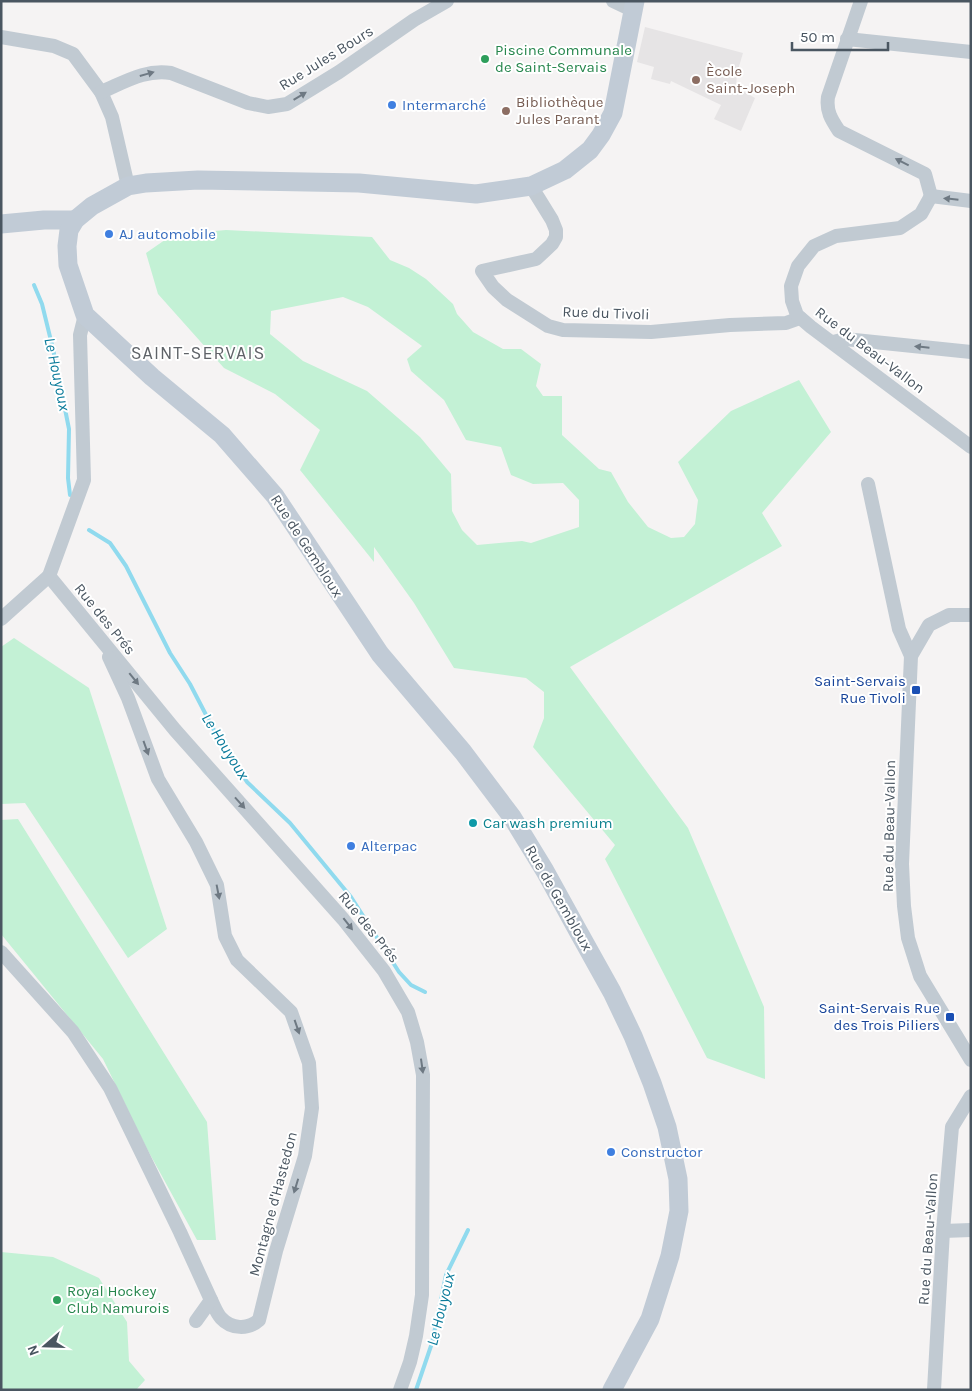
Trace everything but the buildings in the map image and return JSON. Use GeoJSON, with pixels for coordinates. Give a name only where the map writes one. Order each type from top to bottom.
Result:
{"type":"FeatureCollection","features":[{"type":"Feature","properties":{"kind":"main road"},"geometry":{"type":"LineString","coordinates":[[1,224],[44,220],[75,220],[92,206],[128,186],[146,183],[198,180],[350,183],[476,194],[531,186],[565,170],[590,150],[608,124],[613,113],[634,6]]}},
{"type":"Feature","properties":{"kind":"main road","name":"Rue de Gembloux"},"geometry":{"type":"LineString","coordinates":[[75,220],[68,237],[68,265],[85,315],[152,377],[222,435],[275,496],[380,654],[458,746],[512,818],[545,870],[612,992],[652,1083],[667,1127],[678,1179],[679,1211],[670,1256],[650,1319],[612,1390]]}},
{"type":"Feature","properties":{"kind":"street","name":"Rue Jules Bours"},"geometry":{"type":"LineString","coordinates":[[101,92],[144,74],[158,71],[171,73],[248,103],[268,107],[287,104],[339,72],[414,20],[447,1]]}},
{"type":"Feature","properties":{"kind":"street"},"geometry":{"type":"LineString","coordinates":[[613,1],[634,6]]}},
{"type":"Feature","properties":{"kind":"street"},"geometry":{"type":"LineString","coordinates":[[861,1],[828,97],[827,108],[831,119],[839,130],[925,174],[931,196],[971,201]]}},
{"type":"Feature","properties":{"kind":"street"},"geometry":{"type":"LineString","coordinates":[[1,37],[54,46],[73,54],[101,92],[114,126],[128,186]]}},
{"type":"Feature","properties":{"kind":"street"},"geometry":{"type":"LineString","coordinates":[[847,39],[971,52]]}},
{"type":"Feature","properties":{"kind":"street","name":"Rue du Tivoli"},"geometry":{"type":"LineString","coordinates":[[531,186],[556,230],[556,237],[552,244],[536,258],[482,271],[493,287],[507,300],[548,326],[562,330],[651,332],[730,325],[786,323],[800,318]]}},
{"type":"Feature","properties":{"kind":"street","name":"Rue du Beau-Vallon"},"geometry":{"type":"LineString","coordinates":[[931,196],[921,214],[900,228],[836,236],[814,246],[798,266],[791,286],[792,301],[800,318],[971,447]]}},
{"type":"Feature","properties":{"kind":"street"},"geometry":{"type":"LineString","coordinates":[[1,619],[49,576],[84,480],[80,335],[85,315]]}},
{"type":"Feature","properties":{"kind":"street"},"geometry":{"type":"LineString","coordinates":[[833,342],[845,339],[971,352]]}},
{"type":"Feature","properties":{"kind":"street"},"geometry":{"type":"LineString","coordinates":[[868,484],[899,630],[911,656]]}},
{"type":"Feature","properties":{"kind":"street","name":"Rue des Prés"},"geometry":{"type":"LineString","coordinates":[[49,576],[175,730],[343,919],[384,970],[408,1012],[417,1042],[423,1075],[422,1295],[410,1362],[400,1390]]}},
{"type":"Feature","properties":{"kind":"street","name":"Rue du Beau-Vallon"},"geometry":{"type":"LineString","coordinates":[[971,615],[949,615],[929,625],[911,656],[902,864],[908,938],[920,976],[971,1060]]}},
{"type":"Feature","properties":{"kind":"street","name":"Montagne d'Hastedon"},"geometry":{"type":"LineString","coordinates":[[2,956],[73,1032],[110,1088],[221,1318],[231,1326],[248,1327],[259,1320],[276,1251],[305,1156],[312,1108],[309,1063],[291,1012],[237,960],[225,936],[216,885],[196,842],[158,779],[128,698],[96,633]]}},
{"type":"Feature","properties":{"kind":"street","name":"Rue du Beau-Vallon"},"geometry":{"type":"LineString","coordinates":[[934,1390],[943,1232],[952,1127],[971,1096]]}},
{"type":"Feature","properties":{"kind":"street"},"geometry":{"type":"LineString","coordinates":[[943,1232],[971,1230]]}},
{"type":"Feature","properties":{"kind":"street"},"geometry":{"type":"LineString","coordinates":[[196,1321],[211,1300]]}},
{"type":"Feature","properties":{"kind":"shaded area","name":"Ècole Saint-Joseph"},"geometry":{"type":"Polygon","coordinates":[[[645,27],[743,53],[737,73],[736,87],[755,98],[741,131],[714,119],[721,105],[671,81],[670,84],[651,79],[654,67],[637,62],[645,27]]]}},
{"type":"Feature","properties":{"kind":"green space"},"geometry":{"type":"Polygon","coordinates":[[[226,230],[372,237],[390,260],[409,268],[426,279],[453,304],[457,314],[473,332],[503,349],[521,349],[541,364],[536,386],[543,396],[562,396],[562,435],[599,469],[611,472],[628,502],[648,527],[671,538],[684,537],[695,524],[698,500],[678,462],[731,411],[799,380],[831,432],[762,513],[782,546],[570,667],[688,828],[764,1007],[765,1079],[707,1058],[605,859],[615,845],[533,747],[544,718],[544,692],[526,678],[454,668],[414,603],[374,547],[374,562],[300,470],[320,430],[275,394],[224,368],[158,294],[146,253],[172,235],[226,230]],[[343,297],[271,311],[270,334],[303,361],[367,391],[420,437],[451,474],[452,511],[462,530],[477,545],[522,541],[531,543],[579,527],[579,500],[563,483],[533,484],[511,475],[501,447],[466,440],[444,400],[411,371],[407,359],[422,346],[368,307],[343,297]]]}},
{"type":"Feature","properties":{"kind":"green space"},"geometry":{"type":"Polygon","coordinates":[[[14,638],[89,688],[167,929],[128,958],[25,803],[1,804],[1,647],[14,638]]]}},
{"type":"Feature","properties":{"kind":"green space"},"geometry":{"type":"Polygon","coordinates":[[[18,819],[207,1122],[216,1240],[197,1240],[146,1147],[103,1059],[1,934],[1,820],[18,819]]]}},
{"type":"Feature","properties":{"kind":"green space","name":"Royal Hockey Club Namurois"},"geometry":{"type":"Polygon","coordinates":[[[1,1252],[53,1257],[99,1278],[127,1322],[129,1361],[145,1380],[136,1390],[1,1390],[1,1252]]]}},
{"type":"Feature","properties":{"kind":"waterway","name":"Le Houyoux"},"geometry":{"type":"LineString","coordinates":[[34,285],[42,304],[53,349],[69,429],[68,478],[70,495]]}},
{"type":"Feature","properties":{"kind":"waterway","name":"Le Houyoux"},"geometry":{"type":"LineString","coordinates":[[89,530],[110,543],[126,566],[170,653],[190,684],[217,736],[247,782],[290,823],[351,897],[399,972],[411,985],[425,992]]}},
{"type":"Feature","properties":{"kind":"waterway","name":"Le Houyoux"},"geometry":{"type":"LineString","coordinates":[[416,1390],[432,1343],[446,1275],[468,1230]]}},
{"type":"Feature","properties":{"kind":"place","name":"Piscine Communale de Saint-Servais"},"geometry":{"type":"Point","coordinates":[485,59]}},
{"type":"Feature","properties":{"kind":"place","name":"Ècole Saint-Joseph"},"geometry":{"type":"Point","coordinates":[696,80]}},
{"type":"Feature","properties":{"kind":"place","name":"Intermarché"},"geometry":{"type":"Point","coordinates":[392,105]}},
{"type":"Feature","properties":{"kind":"place","name":"Bibliothèque Jules Parant"},"geometry":{"type":"Point","coordinates":[506,111]}},
{"type":"Feature","properties":{"kind":"place","name":"AJ automobile"},"geometry":{"type":"Point","coordinates":[109,234]}},
{"type":"Feature","properties":{"kind":"place","name":"Saint-Servais Rue Tivoli"},"geometry":{"type":"Point","coordinates":[916,690]}},
{"type":"Feature","properties":{"kind":"place","name":"Car wash premium"},"geometry":{"type":"Point","coordinates":[473,823]}},
{"type":"Feature","properties":{"kind":"place","name":"Alterpac"},"geometry":{"type":"Point","coordinates":[351,846]}},
{"type":"Feature","properties":{"kind":"place","name":"Saint-Servais Rue des Trois Piliers"},"geometry":{"type":"Point","coordinates":[950,1017]}},
{"type":"Feature","properties":{"kind":"place","name":"Constructor"},"geometry":{"type":"Point","coordinates":[611,1152]}},
{"type":"Feature","properties":{"kind":"place","name":"Royal Hockey Club Namurois"},"geometry":{"type":"Point","coordinates":[57,1300]}},
{"type":"Feature","properties":{"kind":"district","name":"SAINT-SERVAIS"},"geometry":{"type":"Point","coordinates":[198,353]}}]}
